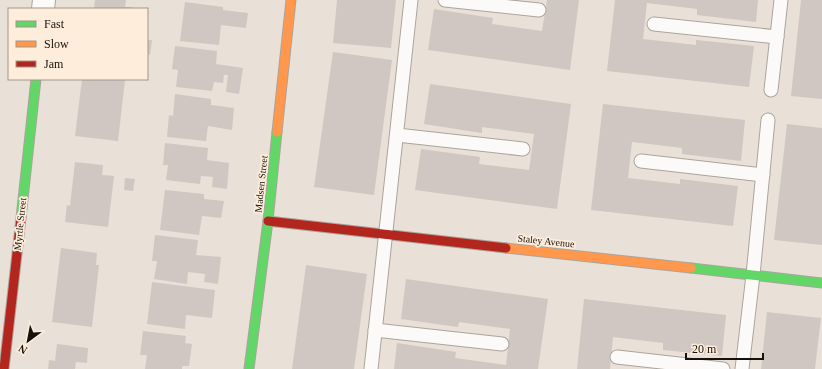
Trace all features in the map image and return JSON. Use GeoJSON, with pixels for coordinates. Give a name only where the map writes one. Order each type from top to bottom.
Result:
{"type":"FeatureCollection","features":[{"type":"Feature","properties":{"kind":"street","name":"Madsen Street"},"geometry":{"type":"LineString","coordinates":[[249,369],[268,221],[291,0]]}},
{"type":"Feature","properties":{"kind":"street","name":"Myrtle Street"},"geometry":{"type":"LineString","coordinates":[[4,369],[36,80]]}},
{"type":"Feature","properties":{"kind":"street","name":"Staley Avenue"},"geometry":{"type":"LineString","coordinates":[[268,221],[822,282]]}},
{"type":"Feature","properties":{"kind":"lane"},"geometry":{"type":"LineString","coordinates":[[371,369],[411,0]]}},
{"type":"Feature","properties":{"kind":"lane"},"geometry":{"type":"LineString","coordinates":[[445,0],[539,10]]}},
{"type":"Feature","properties":{"kind":"lane"},"geometry":{"type":"LineString","coordinates":[[771,90],[781,0]]}},
{"type":"Feature","properties":{"kind":"lane"},"geometry":{"type":"LineString","coordinates":[[654,24],[777,38]]}},
{"type":"Feature","properties":{"kind":"lane"},"geometry":{"type":"LineString","coordinates":[[742,369],[768,120]]}},
{"type":"Feature","properties":{"kind":"lane"},"geometry":{"type":"LineString","coordinates":[[396,135],[523,149]]}},
{"type":"Feature","properties":{"kind":"lane"},"geometry":{"type":"LineString","coordinates":[[641,162],[763,175]]}},
{"type":"Feature","properties":{"kind":"lane"},"geometry":{"type":"LineString","coordinates":[[375,330],[502,344]]}},
{"type":"Feature","properties":{"kind":"lane"},"geometry":{"type":"LineString","coordinates":[[617,357],[723,369]]}},
{"type":"Feature","properties":{"kind":"building"},"geometry":{"type":"Polygon","coordinates":[[[95,0],[126,0],[125,7],[132,7],[132,8],[94,8],[95,0]]]}},
{"type":"Feature","properties":{"kind":"building"},"geometry":{"type":"Polygon","coordinates":[[[337,0],[396,0],[391,48],[333,43],[337,0]]]}},
{"type":"Feature","properties":{"kind":"building"},"geometry":{"type":"Polygon","coordinates":[[[547,0],[579,0],[570,70],[428,50],[434,9],[493,18],[492,24],[542,31],[547,0]]]}},
{"type":"Feature","properties":{"kind":"building"},"geometry":{"type":"Polygon","coordinates":[[[615,0],[758,0],[756,22],[697,15],[697,9],[647,3],[643,39],[696,45],[696,40],[754,46],[749,87],[607,71],[615,0]]]}},
{"type":"Feature","properties":{"kind":"building"},"geometry":{"type":"Polygon","coordinates":[[[801,0],[822,0],[822,99],[791,96],[801,0]]]}},
{"type":"Feature","properties":{"kind":"building"},"geometry":{"type":"Polygon","coordinates":[[[185,2],[223,7],[223,10],[248,13],[246,28],[221,25],[219,45],[180,41],[185,2]]]}},
{"type":"Feature","properties":{"kind":"building"},"geometry":{"type":"Polygon","coordinates":[[[148,40],[152,40],[150,55],[148,54],[148,40]]]}},
{"type":"Feature","properties":{"kind":"building"},"geometry":{"type":"Polygon","coordinates":[[[175,46],[217,51],[216,64],[243,68],[239,94],[226,92],[228,75],[224,75],[223,83],[214,82],[212,91],[176,87],[178,70],[172,69],[175,46]]]}},
{"type":"Feature","properties":{"kind":"building"},"geometry":{"type":"Polygon","coordinates":[[[333,52],[392,60],[374,195],[314,187],[333,52]]]}},
{"type":"Feature","properties":{"kind":"building"},"geometry":{"type":"Polygon","coordinates":[[[82,80],[125,80],[118,141],[75,136],[82,80]]]}},
{"type":"Feature","properties":{"kind":"building"},"geometry":{"type":"Polygon","coordinates":[[[430,84],[571,104],[557,209],[415,190],[421,149],[480,157],[479,164],[529,170],[534,134],[482,127],[482,133],[424,124],[430,84]]]}},
{"type":"Feature","properties":{"kind":"building"},"geometry":{"type":"Polygon","coordinates":[[[175,94],[211,99],[211,105],[234,108],[232,130],[208,126],[206,141],[167,137],[169,115],[173,116],[175,94]]]}},
{"type":"Feature","properties":{"kind":"building"},"geometry":{"type":"Polygon","coordinates":[[[603,104],[745,120],[741,161],[682,154],[682,148],[632,142],[628,178],[680,184],[680,179],[738,186],[733,226],[591,210],[603,104]]]}},
{"type":"Feature","properties":{"kind":"building"},"geometry":{"type":"Polygon","coordinates":[[[787,124],[822,128],[822,245],[774,240],[787,124]]]}},
{"type":"Feature","properties":{"kind":"building"},"geometry":{"type":"Polygon","coordinates":[[[165,143],[208,148],[207,160],[229,163],[227,189],[212,187],[213,177],[201,176],[200,184],[166,180],[168,165],[163,165],[165,143]]]}},
{"type":"Feature","properties":{"kind":"building"},"geometry":{"type":"Polygon","coordinates":[[[75,162],[103,165],[102,175],[114,176],[108,227],[65,222],[67,205],[70,206],[75,162]]]}},
{"type":"Feature","properties":{"kind":"building"},"geometry":{"type":"Polygon","coordinates":[[[125,178],[135,179],[133,191],[124,190],[125,178]]]}},
{"type":"Feature","properties":{"kind":"building"},"geometry":{"type":"Polygon","coordinates":[[[165,190],[204,194],[204,199],[224,201],[221,218],[202,216],[199,235],[160,230],[165,190]]]}},
{"type":"Feature","properties":{"kind":"building"},"geometry":{"type":"Polygon","coordinates":[[[155,235],[198,240],[196,255],[221,257],[218,284],[204,282],[205,274],[188,272],[187,284],[154,279],[157,261],[152,261],[155,235]]]}},
{"type":"Feature","properties":{"kind":"building"},"geometry":{"type":"Polygon","coordinates":[[[61,248],[97,253],[96,265],[99,265],[92,327],[52,322],[61,248]]]}},
{"type":"Feature","properties":{"kind":"building"},"geometry":{"type":"Polygon","coordinates":[[[306,265],[367,274],[354,369],[292,369],[306,265]]]}},
{"type":"Feature","properties":{"kind":"building"},"geometry":{"type":"Polygon","coordinates":[[[406,279],[548,299],[538,369],[394,369],[397,343],[456,352],[455,358],[506,365],[510,329],[459,322],[458,327],[401,319],[406,279]]]}},
{"type":"Feature","properties":{"kind":"building"},"geometry":{"type":"Polygon","coordinates":[[[152,282],[215,290],[212,318],[186,315],[185,329],[147,324],[152,282]]]}},
{"type":"Feature","properties":{"kind":"building"},"geometry":{"type":"Polygon","coordinates":[[[584,299],[726,315],[722,356],[663,350],[663,343],[613,337],[610,369],[577,369],[584,299]]]}},
{"type":"Feature","properties":{"kind":"building"},"geometry":{"type":"Polygon","coordinates":[[[767,312],[821,318],[815,369],[761,369],[767,312]]]}},
{"type":"Feature","properties":{"kind":"building"},"geometry":{"type":"Polygon","coordinates":[[[143,331],[186,336],[185,343],[192,344],[189,366],[182,366],[182,369],[145,369],[147,355],[140,355],[143,331]]]}},
{"type":"Feature","properties":{"kind":"building"},"geometry":{"type":"Polygon","coordinates":[[[57,344],[88,348],[87,363],[76,362],[75,369],[48,369],[49,360],[55,361],[57,344]]]}},
{"type":"Feature","properties":{"kind":"traffic: fast"},"geometry":{"type":"LineString","coordinates":[[21,218],[36,80]]}},
{"type":"Feature","properties":{"kind":"traffic: fast"},"geometry":{"type":"LineString","coordinates":[[249,369],[268,221],[277,132]]}},
{"type":"Feature","properties":{"kind":"traffic: fast"},"geometry":{"type":"LineString","coordinates":[[691,268],[822,283]]}},
{"type":"Feature","properties":{"kind":"traffic: slow"},"geometry":{"type":"LineString","coordinates":[[277,132],[291,0]]}},
{"type":"Feature","properties":{"kind":"traffic: slow"},"geometry":{"type":"LineString","coordinates":[[506,248],[691,268]]}},
{"type":"Feature","properties":{"kind":"traffic: jam"},"geometry":{"type":"LineString","coordinates":[[4,369],[21,218]]}},
{"type":"Feature","properties":{"kind":"traffic: jam"},"geometry":{"type":"LineString","coordinates":[[268,221],[506,248]]}}]}
